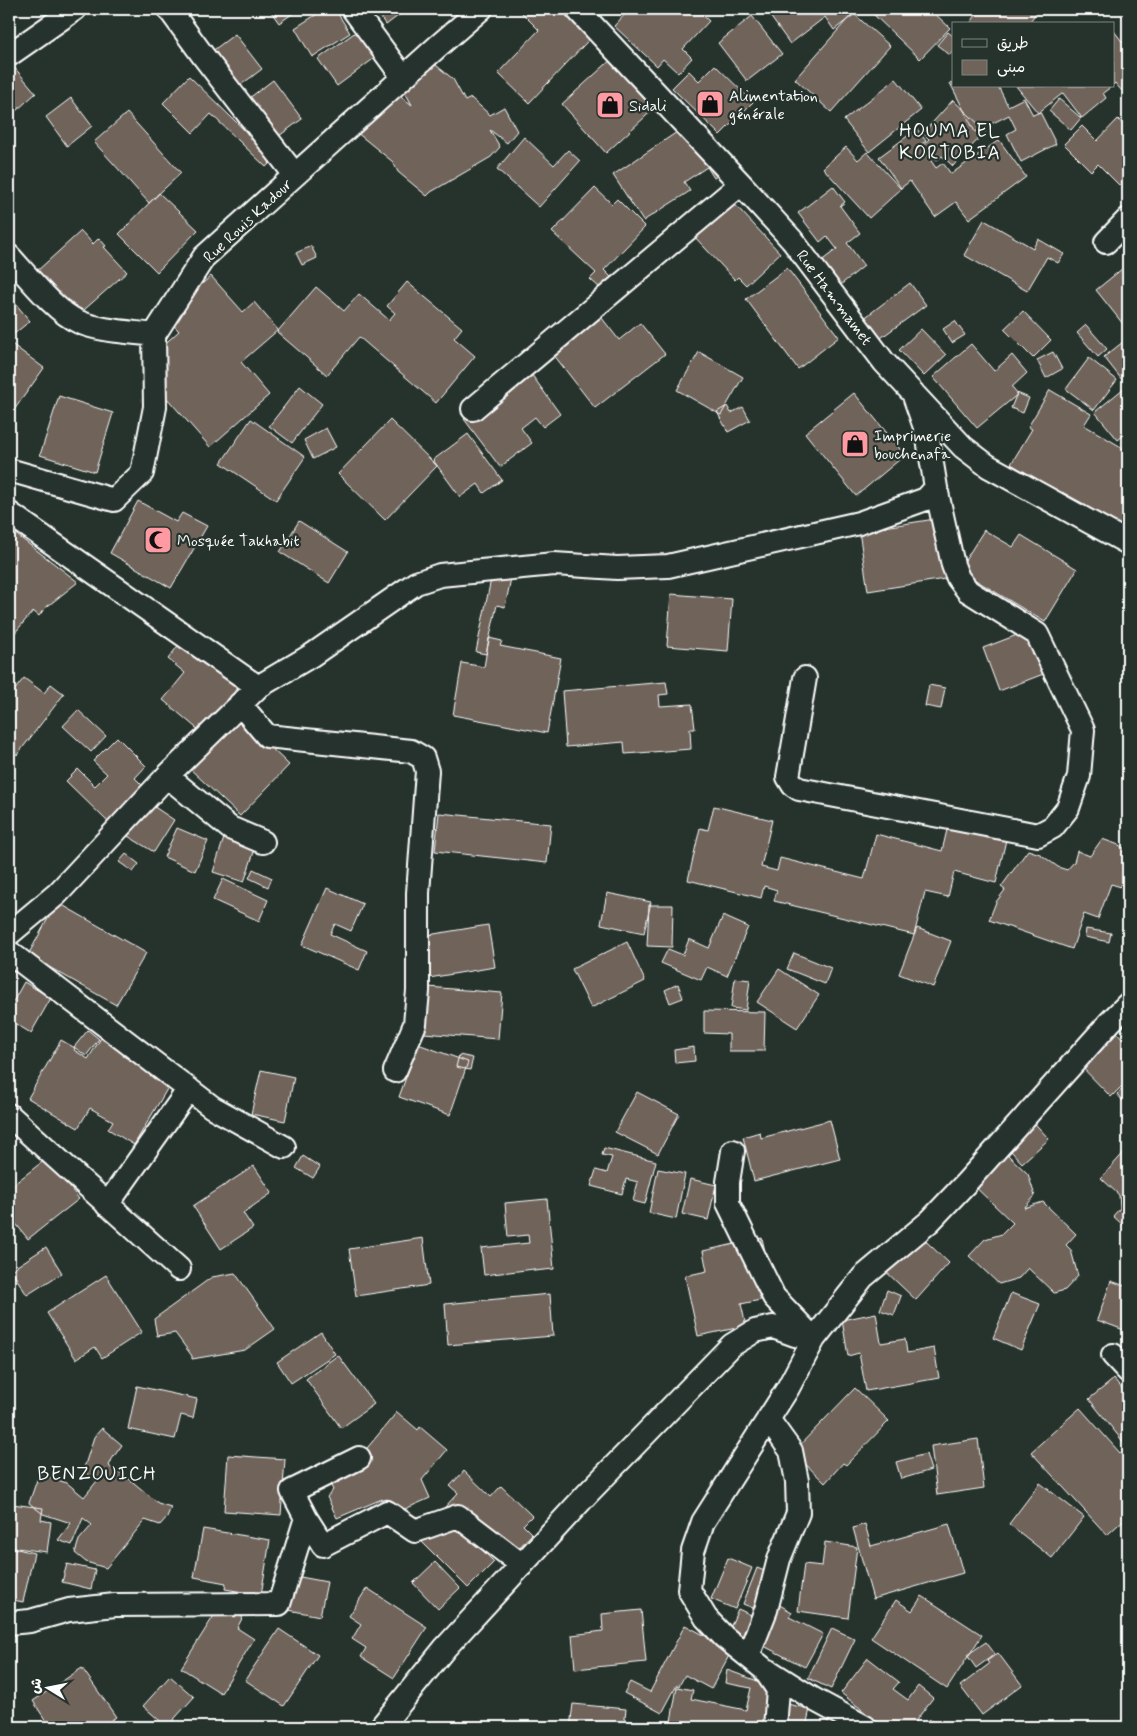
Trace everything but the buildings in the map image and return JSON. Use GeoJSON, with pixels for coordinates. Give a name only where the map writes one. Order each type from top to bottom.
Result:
{"type":"FeatureCollection","features":[{"type":"Feature","properties":{"kind":"street"},"geometry":{"type":"LineString","coordinates":[[9,55],[75,9]]}},
{"type":"Feature","properties":{"kind":"street"},"geometry":{"type":"LineString","coordinates":[[169,9],[295,175]]}},
{"type":"Feature","properties":{"kind":"street"},"geometry":{"type":"LineString","coordinates":[[352,9],[403,77]]}},
{"type":"Feature","properties":{"kind":"street","name":"Rue Rouis Kadour"},"geometry":{"type":"LineString","coordinates":[[154,335],[204,257],[481,9]]}},
{"type":"Feature","properties":{"kind":"street","name":"Rue Hammamet"},"geometry":{"type":"LineString","coordinates":[[577,9],[742,184],[792,240],[884,362],[963,447],[988,466],[1128,543]]}},
{"type":"Feature","properties":{"kind":"street"},"geometry":{"type":"LineString","coordinates":[[473,409],[742,184]]}},
{"type":"Feature","properties":{"kind":"street"},"geometry":{"type":"LineString","coordinates":[[1106,242],[1128,219]]}},
{"type":"Feature","properties":{"kind":"street"},"geometry":{"type":"LineString","coordinates":[[9,256],[59,309],[78,322],[154,335],[155,407],[142,473],[114,500],[9,470]]}},
{"type":"Feature","properties":{"kind":"street"},"geometry":{"type":"LineString","coordinates":[[805,678],[788,777],[793,785],[799,789],[1038,835],[1053,827],[1068,808],[1079,776],[1083,730],[1037,634],[968,591],[958,578],[953,565],[936,488],[927,434],[913,393]]}},
{"type":"Feature","properties":{"kind":"street"},"geometry":{"type":"LineString","coordinates":[[9,934],[57,894],[166,776],[258,687],[312,655],[416,583],[440,574],[554,564],[617,568],[668,566],[858,523],[926,499],[936,488]]}},
{"type":"Feature","properties":{"kind":"street"},"geometry":{"type":"LineString","coordinates":[[9,514],[258,687]]}},
{"type":"Feature","properties":{"kind":"street"},"geometry":{"type":"LineString","coordinates":[[240,704],[268,736],[410,750],[423,758],[427,771],[418,893],[418,991],[415,1024],[396,1071]]}},
{"type":"Feature","properties":{"kind":"street"},"geometry":{"type":"LineString","coordinates":[[166,776],[230,828],[263,842]]}},
{"type":"Feature","properties":{"kind":"street"},"geometry":{"type":"LineString","coordinates":[[9,952],[212,1107],[284,1146]]}},
{"type":"Feature","properties":{"kind":"street"},"geometry":{"type":"LineString","coordinates":[[775,1727],[778,1690],[764,1669],[724,1637],[706,1618],[689,1590],[693,1551],[703,1522],[788,1388],[814,1339],[863,1277],[930,1221],[966,1184],[1128,1004]]}},
{"type":"Feature","properties":{"kind":"street"},"geometry":{"type":"LineString","coordinates":[[107,1205],[189,1089]]}},
{"type":"Feature","properties":{"kind":"street"},"geometry":{"type":"LineString","coordinates":[[9,1115],[179,1269]]}},
{"type":"Feature","properties":{"kind":"street"},"geometry":{"type":"LineString","coordinates":[[733,1151],[728,1182],[728,1203],[774,1297],[814,1339]]}},
{"type":"Feature","properties":{"kind":"street"},"geometry":{"type":"LineString","coordinates":[[381,1727],[445,1648],[589,1492],[732,1345],[755,1331],[773,1327],[794,1335],[814,1339]]}},
{"type":"Feature","properties":{"kind":"street"},"geometry":{"type":"LineString","coordinates":[[1113,1355],[1128,1371]]}},
{"type":"Feature","properties":{"kind":"street"},"geometry":{"type":"LineString","coordinates":[[751,1659],[779,1559],[798,1513],[797,1481],[791,1451],[768,1419]]}},
{"type":"Feature","properties":{"kind":"street"},"geometry":{"type":"LineString","coordinates":[[359,1458],[292,1491],[323,1545],[386,1512],[415,1531],[458,1516],[522,1565]]}},
{"type":"Feature","properties":{"kind":"street"},"geometry":{"type":"LineString","coordinates":[[9,1623],[30,1621],[69,1610],[115,1604],[278,1604],[306,1518]]}},
{"type":"Feature","properties":{"kind":"street"},"geometry":{"type":"LineString","coordinates":[[751,1659],[815,1700],[865,1727]]}},
{"type":"Feature","properties":{"kind":"place","name":"Alimentation générale"},"geometry":{"type":"Point","coordinates":[710,104]}},
{"type":"Feature","properties":{"kind":"place","name":"Sidali"},"geometry":{"type":"Point","coordinates":[610,105]}},
{"type":"Feature","properties":{"kind":"place","name":"Imprimerie bouchenafa"},"geometry":{"type":"Point","coordinates":[855,444]}},
{"type":"Feature","properties":{"kind":"place","name":"Mosquée Takhabit"},"geometry":{"type":"Point","coordinates":[158,540]}},
{"type":"Feature","properties":{"kind":"district","name":"HOUMA EL KORTOBIA"},"geometry":{"type":"Point","coordinates":[950,141]}},
{"type":"Feature","properties":{"kind":"district","name":"BENZOUICH"},"geometry":{"type":"Point","coordinates":[97,1473]}}]}
